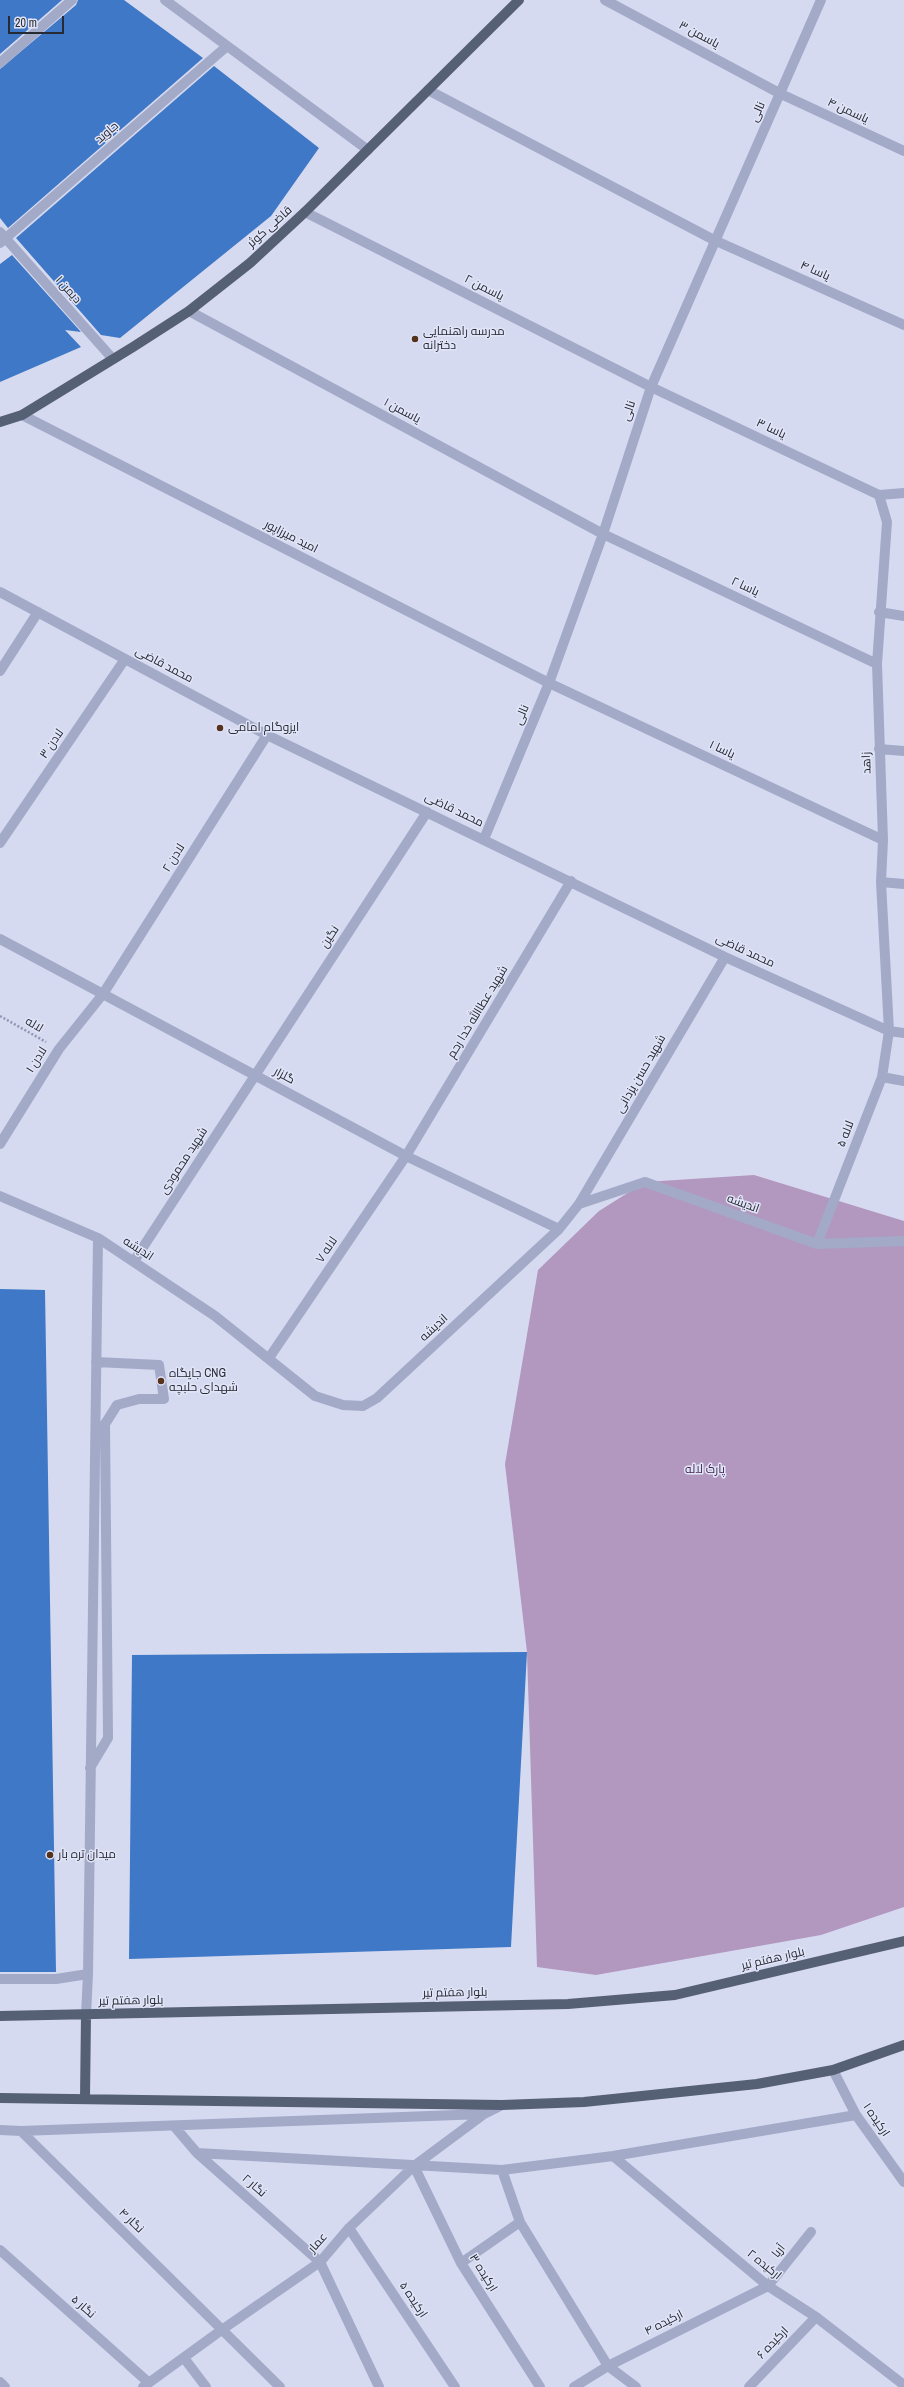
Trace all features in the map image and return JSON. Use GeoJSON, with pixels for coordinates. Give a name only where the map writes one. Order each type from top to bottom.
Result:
{"type":"FeatureCollection","features":[{"type":"Feature","properties":{"kind":"main road","name":"قاضی کوثر"},"geometry":{"type":"LineString","coordinates":[[0,422],[22,415],[189,311],[250,263],[305,212],[519,0]]}},
{"type":"Feature","properties":{"kind":"main road","name":"بلوار هفتم تیر"},"geometry":{"type":"LineString","coordinates":[[0,2016],[568,2004],[660,1996],[691,1991],[904,1942]]}},
{"type":"Feature","properties":{"kind":"main road"},"geometry":{"type":"LineString","coordinates":[[85,2098],[86,2015]]}},
{"type":"Feature","properties":{"kind":"main road"},"geometry":{"type":"LineString","coordinates":[[0,2098],[502,2105],[584,2102],[741,2086],[833,2070],[904,2045]]}},
{"type":"Feature","properties":{"kind":"street"},"geometry":{"type":"LineString","coordinates":[[0,63],[72,0]]}},
{"type":"Feature","properties":{"kind":"street"},"geometry":{"type":"LineString","coordinates":[[165,0],[368,150]]}},
{"type":"Feature","properties":{"kind":"street","name":"یاسمن ۳"},"geometry":{"type":"LineString","coordinates":[[606,0],[781,94]]}},
{"type":"Feature","properties":{"kind":"street","name":"نالی"},"geometry":{"type":"LineString","coordinates":[[484,839],[549,683],[602,534],[651,387],[714,240],[781,94],[821,0]]}},
{"type":"Feature","properties":{"kind":"street","name":"جاوید"},"geometry":{"type":"LineString","coordinates":[[2,238],[226,46]]}},
{"type":"Feature","properties":{"kind":"street"},"geometry":{"type":"LineString","coordinates":[[428,90],[714,240]]}},
{"type":"Feature","properties":{"kind":"street","name":"یاسمن ۴"},"geometry":{"type":"LineString","coordinates":[[781,94],[904,151]]}},
{"type":"Feature","properties":{"kind":"street","name":"یاسمن ۲"},"geometry":{"type":"LineString","coordinates":[[305,212],[651,387]]}},
{"type":"Feature","properties":{"kind":"street","name":"دیمن ۱"},"geometry":{"type":"LineString","coordinates":[[2,238],[112,358]]}},
{"type":"Feature","properties":{"kind":"street","name":"یاسا ۴"},"geometry":{"type":"LineString","coordinates":[[714,240],[904,325]]}},
{"type":"Feature","properties":{"kind":"street","name":"یاسمن ۱"},"geometry":{"type":"LineString","coordinates":[[189,311],[602,534]]}},
{"type":"Feature","properties":{"kind":"street","name":"یاسا ۳"},"geometry":{"type":"LineString","coordinates":[[651,387],[879,495]]}},
{"type":"Feature","properties":{"kind":"street","name":"امید میرزاپور"},"geometry":{"type":"LineString","coordinates":[[22,415],[549,683]]}},
{"type":"Feature","properties":{"kind":"street"},"geometry":{"type":"LineString","coordinates":[[879,495],[904,493]]}},
{"type":"Feature","properties":{"kind":"street","name":"زاهد"},"geometry":{"type":"LineString","coordinates":[[879,495],[887,522],[876,664],[883,840],[881,882],[889,1031]]}},
{"type":"Feature","properties":{"kind":"street","name":"یاسا ۲"},"geometry":{"type":"LineString","coordinates":[[602,534],[876,664]]}},
{"type":"Feature","properties":{"kind":"street","name":"محمد قاضی"},"geometry":{"type":"LineString","coordinates":[[0,592],[267,735],[571,881],[725,957],[889,1031],[904,1033]]}},
{"type":"Feature","properties":{"kind":"street"},"geometry":{"type":"LineString","coordinates":[[0,671],[38,612]]}},
{"type":"Feature","properties":{"kind":"street"},"geometry":{"type":"LineString","coordinates":[[879,612],[904,616]]}},
{"type":"Feature","properties":{"kind":"street","name":"لادن ۳"},"geometry":{"type":"LineString","coordinates":[[0,843],[125,659]]}},
{"type":"Feature","properties":{"kind":"street","name":"یاسا ۱"},"geometry":{"type":"LineString","coordinates":[[549,683],[883,840]]}},
{"type":"Feature","properties":{"kind":"street","name":"لادن ۲"},"geometry":{"type":"LineString","coordinates":[[103,994],[267,735]]}},
{"type":"Feature","properties":{"kind":"street"},"geometry":{"type":"LineString","coordinates":[[879,749],[904,751]]}},
{"type":"Feature","properties":{"kind":"street","name":"نگین"},"geometry":{"type":"LineString","coordinates":[[256,1076],[427,812]]}},
{"type":"Feature","properties":{"kind":"street","name":"شهید عطاالله خدا رحم"},"geometry":{"type":"LineString","coordinates":[[406,1156],[571,881]]}},
{"type":"Feature","properties":{"kind":"street"},"geometry":{"type":"LineString","coordinates":[[881,882],[904,884]]}},
{"type":"Feature","properties":{"kind":"street","name":"گلزار"},"geometry":{"type":"LineString","coordinates":[[0,939],[406,1156],[558,1229]]}},
{"type":"Feature","properties":{"kind":"street","name":"شهید حسن یزدانی"},"geometry":{"type":"LineString","coordinates":[[579,1204],[725,957]]}},
{"type":"Feature","properties":{"kind":"street","name":"لادن ۱"},"geometry":{"type":"LineString","coordinates":[[0,1144],[59,1049],[103,994]]}},
{"type":"Feature","properties":{"kind":"street","name":"لاله ۵"},"geometry":{"type":"LineString","coordinates":[[817,1244],[882,1077],[889,1031]]}},
{"type":"Feature","properties":{"kind":"street","name":"شهید محمودی"},"geometry":{"type":"LineString","coordinates":[[134,1261],[256,1076]]}},
{"type":"Feature","properties":{"kind":"street"},"geometry":{"type":"LineString","coordinates":[[882,1077],[904,1081]]}},
{"type":"Feature","properties":{"kind":"street","name":"لاله ۷"},"geometry":{"type":"LineString","coordinates":[[269,1358],[406,1156]]}},
{"type":"Feature","properties":{"kind":"street","name":"اندیشه"},"geometry":{"type":"LineString","coordinates":[[0,1196],[98,1238],[215,1316],[315,1396],[343,1405],[363,1406],[377,1398],[558,1229],[579,1204],[645,1182],[817,1244],[904,1241]]}},
{"type":"Feature","properties":{"kind":"street"},"geometry":{"type":"LineString","coordinates":[[86,2015],[88,1974],[98,1238]]}},
{"type":"Feature","properties":{"kind":"street"},"geometry":{"type":"LineString","coordinates":[[90,1768],[108,1738],[105,1424],[117,1405],[139,1399],[164,1399],[159,1365],[96,1362]]}},
{"type":"Feature","properties":{"kind":"street"},"geometry":{"type":"LineString","coordinates":[[0,1979],[56,1979],[88,1974]]}},
{"type":"Feature","properties":{"kind":"street","name":"ارکیده ۱"},"geometry":{"type":"LineString","coordinates":[[833,2070],[856,2115],[904,2182]]}},
{"type":"Feature","properties":{"kind":"street","name":"عمار"},"geometry":{"type":"LineString","coordinates":[[146,2385],[223,2329],[320,2262],[350,2228],[414,2166],[484,2114],[502,2105]]}},
{"type":"Feature","properties":{"kind":"street"},"geometry":{"type":"LineString","coordinates":[[0,2130],[21,2131],[174,2126],[484,2114]]}},
{"type":"Feature","properties":{"kind":"street"},"geometry":{"type":"LineString","coordinates":[[196,2153],[502,2170],[613,2156],[856,2115]]}},
{"type":"Feature","properties":{"kind":"street","name":"نگار ۲"},"geometry":{"type":"LineString","coordinates":[[174,2126],[196,2153],[320,2262]]}},
{"type":"Feature","properties":{"kind":"street","name":"نگار ۴"},"geometry":{"type":"LineString","coordinates":[[21,2131],[280,2387]]}},
{"type":"Feature","properties":{"kind":"street","name":"ارکیده ۲"},"geometry":{"type":"LineString","coordinates":[[613,2156],[768,2286],[816,2318],[904,2385]]}},
{"type":"Feature","properties":{"kind":"street","name":"ارکیده ۳"},"geometry":{"type":"LineString","coordinates":[[414,2166],[461,2263],[540,2387]]}},
{"type":"Feature","properties":{"kind":"street"},"geometry":{"type":"LineString","coordinates":[[502,2170],[520,2222],[608,2366],[636,2387]]}},
{"type":"Feature","properties":{"kind":"street"},"geometry":{"type":"LineString","coordinates":[[461,2263],[520,2222]]}},
{"type":"Feature","properties":{"kind":"street","name":"ارکیده ۵"},"geometry":{"type":"LineString","coordinates":[[350,2228],[455,2387]]}},
{"type":"Feature","properties":{"kind":"street","name":"آریا"},"geometry":{"type":"LineString","coordinates":[[768,2286],[811,2232]]}},
{"type":"Feature","properties":{"kind":"street","name":"نگار ۵"},"geometry":{"type":"LineString","coordinates":[[0,2250],[146,2385]]}},
{"type":"Feature","properties":{"kind":"street"},"geometry":{"type":"LineString","coordinates":[[320,2262],[379,2387]]}},
{"type":"Feature","properties":{"kind":"street","name":"ارکیده ۴"},"geometry":{"type":"LineString","coordinates":[[574,2387],[608,2366],[768,2286]]}},
{"type":"Feature","properties":{"kind":"street","name":"ارکیده ۶"},"geometry":{"type":"LineString","coordinates":[[749,2387],[816,2318]]}},
{"type":"Feature","properties":{"kind":"street"},"geometry":{"type":"LineString","coordinates":[[184,2358],[206,2387]]}},
{"type":"Feature","properties":{"kind":"street"},"geometry":{"type":"LineString","coordinates":[[0,2382],[5,2387]]}},
{"type":"Feature","properties":{"kind":"path","name":"لاله"},"geometry":{"type":"LineString","coordinates":[[0,1016],[59,1049]]}},
{"type":"Feature","properties":{"kind":"green space","name":"پارک لاله"},"geometry":{"type":"Polygon","coordinates":[[[754,1175],[904,1221],[904,1907],[821,1935],[596,1975],[537,1967],[527,1652],[505,1464],[538,1270],[599,1211],[645,1182],[754,1175]]]}},
{"type":"Feature","properties":{"kind":"building"},"geometry":{"type":"Polygon","coordinates":[[[0,0],[62,0],[0,54],[0,0]]]}},
{"type":"Feature","properties":{"kind":"building"},"geometry":{"type":"Polygon","coordinates":[[[78,0],[124,0],[203,58],[8,228],[0,218],[0,69],[76,5],[78,0]]]}},
{"type":"Feature","properties":{"kind":"building"},"geometry":{"type":"Polygon","coordinates":[[[214,66],[319,148],[271,216],[120,338],[101,335],[16,238],[214,66]]]}},
{"type":"Feature","properties":{"kind":"building"},"geometry":{"type":"Polygon","coordinates":[[[12,255],[81,332],[65,330],[81,347],[0,382],[0,264],[12,255]]]}},
{"type":"Feature","properties":{"kind":"building"},"geometry":{"type":"Polygon","coordinates":[[[0,1289],[45,1290],[56,1972],[0,1972],[0,1289]]]}},
{"type":"Feature","properties":{"kind":"building"},"geometry":{"type":"Polygon","coordinates":[[[527,1652],[511,1947],[129,1959],[132,1655],[527,1652]]]}},
{"type":"Feature","properties":{"kind":"place","name":"مدرسه راهنمایی دخترانه"},"geometry":{"type":"Point","coordinates":[415,339]}},
{"type":"Feature","properties":{"kind":"place","name":"ایزوگام امامی"},"geometry":{"type":"Point","coordinates":[220,728]}},
{"type":"Feature","properties":{"kind":"place","name":"جایگاه CNG شهدای حلبچه"},"geometry":{"type":"Point","coordinates":[161,1381]}},
{"type":"Feature","properties":{"kind":"place","name":"میدان تره بار"},"geometry":{"type":"Point","coordinates":[50,1855]}}]}
